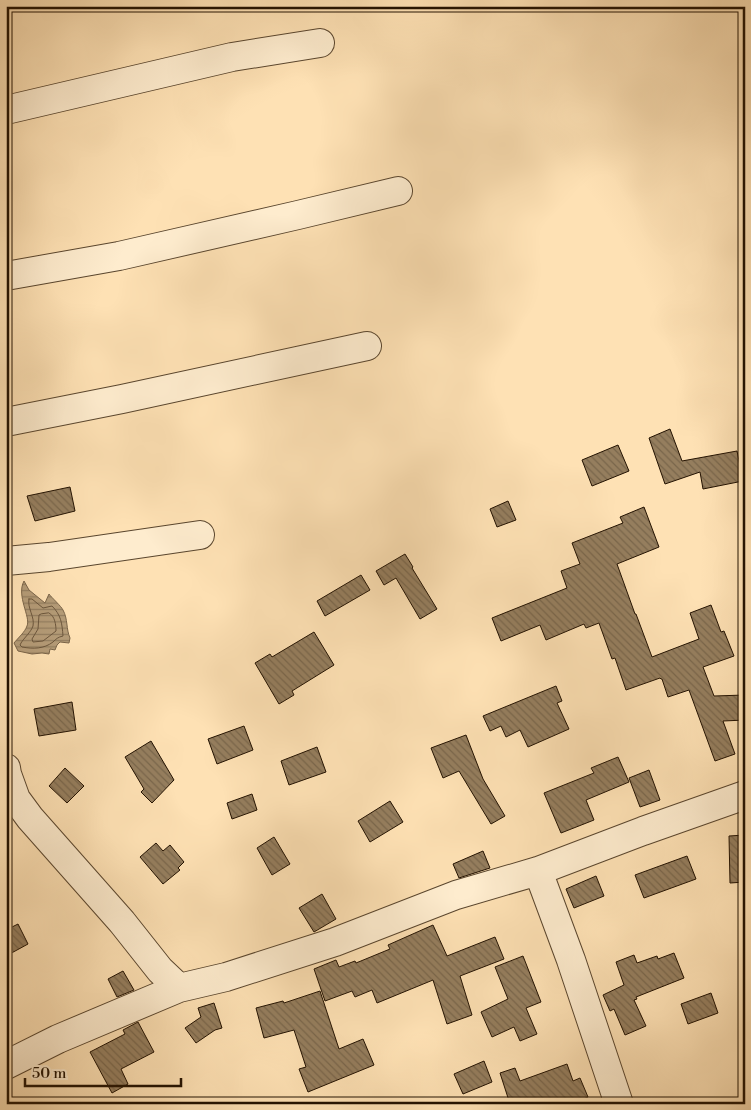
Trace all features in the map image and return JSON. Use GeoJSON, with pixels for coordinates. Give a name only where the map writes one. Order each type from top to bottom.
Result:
{"type":"FeatureCollection","features":[{"type":"Feature","properties":{"kind":"street"},"geometry":{"type":"LineString","coordinates":[[6,110],[232,57],[320,43]]}},
{"type":"Feature","properties":{"kind":"street"},"geometry":{"type":"LineString","coordinates":[[6,276],[119,256],[398,190]]}},
{"type":"Feature","properties":{"kind":"street"},"geometry":{"type":"LineString","coordinates":[[6,422],[367,346]]}},
{"type":"Feature","properties":{"kind":"street"},"geometry":{"type":"LineString","coordinates":[[6,561],[49,557],[200,534]]}},
{"type":"Feature","properties":{"kind":"street"},"geometry":{"type":"LineString","coordinates":[[6,768],[16,799],[30,818],[122,922],[160,970],[179,988]]}},
{"type":"Feature","properties":{"kind":"street"},"geometry":{"type":"LineString","coordinates":[[6,1065],[58,1038],[179,988],[226,976],[335,942],[456,895],[538,871],[745,795]]}},
{"type":"Feature","properties":{"kind":"street"},"geometry":{"type":"LineString","coordinates":[[538,871],[571,960],[619,1104]]}},
{"type":"Feature","properties":{"kind":"water"},"geometry":{"type":"Polygon","coordinates":[[[24,581],[29,590],[45,603],[49,594],[65,613],[70,638],[69,643],[60,642],[55,650],[50,649],[49,654],[32,654],[18,651],[14,643],[25,630],[28,622],[22,599],[24,581]]]}},
{"type":"Feature","properties":{"kind":"building"},"geometry":{"type":"Polygon","coordinates":[[[670,429],[682,461],[737,451],[743,481],[703,489],[700,472],[665,484],[649,438],[670,429]]]}},
{"type":"Feature","properties":{"kind":"building"},"geometry":{"type":"Polygon","coordinates":[[[618,445],[629,471],[592,486],[582,460],[618,445]]]}},
{"type":"Feature","properties":{"kind":"building"},"geometry":{"type":"Polygon","coordinates":[[[70,487],[75,511],[35,521],[27,496],[70,487]]]}},
{"type":"Feature","properties":{"kind":"building"},"geometry":{"type":"Polygon","coordinates":[[[508,501],[516,520],[497,527],[490,509],[508,501]]]}},
{"type":"Feature","properties":{"kind":"building"},"geometry":{"type":"Polygon","coordinates":[[[644,507],[659,547],[617,564],[652,657],[699,639],[690,613],[711,605],[721,632],[724,631],[734,656],[703,667],[714,696],[745,695],[745,720],[723,721],[735,754],[715,761],[689,690],[668,697],[660,678],[626,690],[615,658],[612,659],[599,623],[586,628],[584,624],[546,640],[540,625],[501,641],[492,618],[567,588],[561,571],[580,564],[572,543],[623,523],[620,517],[644,507]]]}},
{"type":"Feature","properties":{"kind":"building"},"geometry":{"type":"Polygon","coordinates":[[[405,554],[437,609],[420,619],[396,578],[384,585],[376,571],[405,554]]]}},
{"type":"Feature","properties":{"kind":"building"},"geometry":{"type":"Polygon","coordinates":[[[361,575],[370,590],[325,616],[317,601],[361,575]]]}},
{"type":"Feature","properties":{"kind":"building"},"geometry":{"type":"Polygon","coordinates":[[[314,632],[334,665],[292,691],[294,695],[279,704],[255,663],[270,654],[272,657],[314,632]]]}},
{"type":"Feature","properties":{"kind":"building"},"geometry":{"type":"Polygon","coordinates":[[[556,686],[562,701],[557,703],[569,729],[528,747],[520,730],[506,737],[501,726],[490,731],[483,716],[556,686]]]}},
{"type":"Feature","properties":{"kind":"building"},"geometry":{"type":"Polygon","coordinates":[[[72,702],[76,730],[39,736],[34,709],[72,702]]]}},
{"type":"Feature","properties":{"kind":"building"},"geometry":{"type":"Polygon","coordinates":[[[244,726],[253,750],[217,764],[208,739],[244,726]]]}},
{"type":"Feature","properties":{"kind":"building"},"geometry":{"type":"Polygon","coordinates":[[[466,735],[483,779],[505,816],[491,824],[459,771],[443,778],[431,748],[466,735]]]}},
{"type":"Feature","properties":{"kind":"building"},"geometry":{"type":"Polygon","coordinates":[[[151,741],[174,780],[152,803],[141,792],[144,789],[125,757],[151,741]]]}},
{"type":"Feature","properties":{"kind":"building"},"geometry":{"type":"Polygon","coordinates":[[[317,747],[326,772],[289,785],[281,761],[317,747]]]}},
{"type":"Feature","properties":{"kind":"building"},"geometry":{"type":"Polygon","coordinates":[[[618,757],[629,782],[586,800],[594,820],[561,833],[544,793],[594,773],[591,768],[618,757]]]}},
{"type":"Feature","properties":{"kind":"building"},"geometry":{"type":"Polygon","coordinates":[[[65,768],[84,786],[67,803],[49,786],[65,768]]]}},
{"type":"Feature","properties":{"kind":"building"},"geometry":{"type":"Polygon","coordinates":[[[649,770],[660,800],[640,807],[629,778],[649,770]]]}},
{"type":"Feature","properties":{"kind":"building"},"geometry":{"type":"Polygon","coordinates":[[[252,794],[257,810],[232,819],[227,803],[252,794]]]}},
{"type":"Feature","properties":{"kind":"building"},"geometry":{"type":"Polygon","coordinates":[[[390,801],[403,822],[370,842],[358,821],[390,801]]]}},
{"type":"Feature","properties":{"kind":"building"},"geometry":{"type":"Polygon","coordinates":[[[745,835],[745,882],[730,883],[729,836],[745,835]]]}},
{"type":"Feature","properties":{"kind":"building"},"geometry":{"type":"Polygon","coordinates":[[[274,837],[290,864],[272,875],[257,848],[274,837]]]}},
{"type":"Feature","properties":{"kind":"building"},"geometry":{"type":"Polygon","coordinates":[[[156,843],[163,851],[170,845],[184,862],[178,868],[180,870],[163,884],[140,857],[156,843]]]}},
{"type":"Feature","properties":{"kind":"building"},"geometry":{"type":"Polygon","coordinates":[[[483,851],[490,868],[459,878],[453,864],[483,851]]]}},
{"type":"Feature","properties":{"kind":"building"},"geometry":{"type":"Polygon","coordinates":[[[687,856],[696,879],[644,898],[635,875],[687,856]]]}},
{"type":"Feature","properties":{"kind":"building"},"geometry":{"type":"Polygon","coordinates":[[[596,876],[604,896],[574,908],[566,889],[596,876]]]}},
{"type":"Feature","properties":{"kind":"building"},"geometry":{"type":"Polygon","coordinates":[[[322,894],[336,919],[314,932],[299,908],[322,894]]]}},
{"type":"Feature","properties":{"kind":"building"},"geometry":{"type":"Polygon","coordinates":[[[18,924],[28,944],[6,956],[6,930],[18,924]]]}},
{"type":"Feature","properties":{"kind":"building"},"geometry":{"type":"Polygon","coordinates":[[[433,925],[447,956],[495,937],[504,959],[460,976],[472,1015],[447,1024],[433,980],[377,1003],[372,990],[355,997],[352,991],[325,1001],[314,969],[336,960],[339,967],[355,961],[356,963],[390,949],[388,945],[433,925]]]}},
{"type":"Feature","properties":{"kind":"building"},"geometry":{"type":"Polygon","coordinates":[[[674,953],[684,978],[636,997],[637,999],[634,1000],[646,1026],[625,1035],[614,1009],[610,1011],[603,995],[624,985],[616,962],[634,955],[637,963],[657,956],[658,959],[674,953]]]}},
{"type":"Feature","properties":{"kind":"building"},"geometry":{"type":"Polygon","coordinates":[[[523,956],[541,1002],[526,1008],[537,1034],[520,1041],[514,1027],[492,1037],[481,1012],[508,999],[495,967],[523,956]]]}},
{"type":"Feature","properties":{"kind":"building"},"geometry":{"type":"Polygon","coordinates":[[[123,971],[134,990],[117,997],[108,979],[123,971]]]}},
{"type":"Feature","properties":{"kind":"building"},"geometry":{"type":"Polygon","coordinates":[[[320,991],[339,1049],[363,1039],[374,1065],[308,1092],[299,1069],[306,1067],[294,1030],[264,1038],[256,1008],[283,1001],[284,1003],[320,991]]]}},
{"type":"Feature","properties":{"kind":"building"},"geometry":{"type":"Polygon","coordinates":[[[711,993],[718,1013],[688,1024],[681,1004],[711,993]]]}},
{"type":"Feature","properties":{"kind":"building"},"geometry":{"type":"Polygon","coordinates":[[[214,1003],[222,1028],[215,1030],[196,1043],[185,1028],[201,1017],[198,1008],[214,1003]]]}},
{"type":"Feature","properties":{"kind":"building"},"geometry":{"type":"Polygon","coordinates":[[[138,1022],[154,1052],[121,1069],[128,1084],[112,1093],[90,1052],[125,1034],[123,1030],[138,1022]]]}},
{"type":"Feature","properties":{"kind":"building"},"geometry":{"type":"Polygon","coordinates":[[[484,1061],[492,1082],[463,1094],[454,1074],[484,1061]]]}},
{"type":"Feature","properties":{"kind":"building"},"geometry":{"type":"Polygon","coordinates":[[[567,1064],[573,1081],[580,1078],[588,1097],[572,1104],[510,1104],[500,1073],[515,1068],[520,1081],[567,1064]]]}}]}
